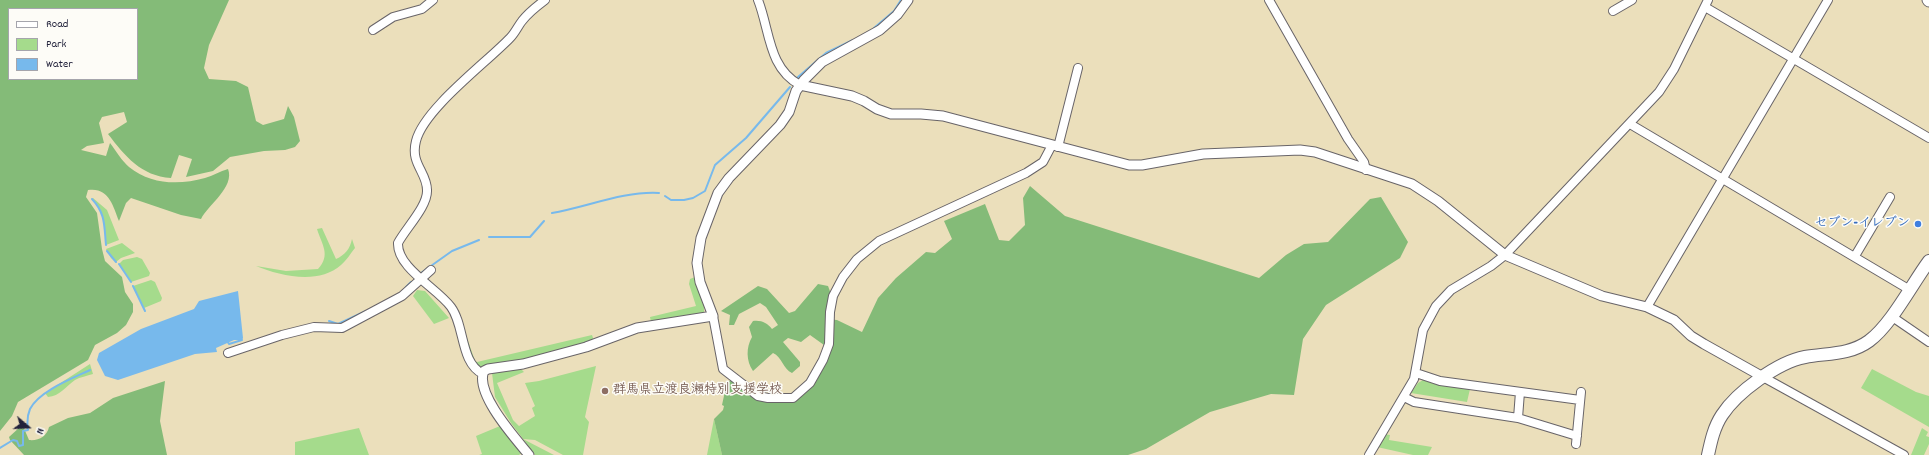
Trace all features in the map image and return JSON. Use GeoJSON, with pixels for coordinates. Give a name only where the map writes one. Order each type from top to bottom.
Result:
{"type":"FeatureCollection","features":[{"type":"Feature","properties":{"kind":"main road"},"geometry":{"type":"LineString","coordinates":[[1708,455],[1712,435],[1722,414],[1737,399],[1764,377],[1794,360],[1845,352],[1858,347],[1874,336],[1891,316],[1929,261]]}},
{"type":"Feature","properties":{"kind":"street"},"geometry":{"type":"LineString","coordinates":[[373,30],[393,17],[422,9],[433,0]]}},
{"type":"Feature","properties":{"kind":"street"},"geometry":{"type":"LineString","coordinates":[[483,374],[472,366],[452,308],[406,263],[398,248],[398,243],[424,204],[427,195],[427,184],[418,168],[415,154],[415,145],[419,131],[430,116],[510,38],[522,21],[545,0]]}},
{"type":"Feature","properties":{"kind":"street"},"geometry":{"type":"LineString","coordinates":[[758,0],[770,43],[778,63],[788,78],[800,85],[852,96],[877,109],[891,114],[943,116],[1129,165],[1203,154],[1300,150],[1315,152],[1412,184],[1438,201],[1505,255],[1602,296],[1647,306],[1674,320],[1691,336],[1704,344],[1904,455]]}},
{"type":"Feature","properties":{"kind":"street"},"geometry":{"type":"LineString","coordinates":[[908,0],[897,15],[880,30],[822,62],[800,85],[785,118],[767,140],[729,178],[715,201],[701,238],[697,263],[700,282],[713,316],[723,369],[727,374],[758,396],[768,398],[793,398],[810,383],[823,360],[829,344],[830,312],[833,296],[843,277],[857,259],[879,241],[1026,173],[1046,159],[1055,146],[1078,68]]}},
{"type":"Feature","properties":{"kind":"street"},"geometry":{"type":"LineString","coordinates":[[1269,0],[1348,139],[1364,162],[1366,170]]}},
{"type":"Feature","properties":{"kind":"street"},"geometry":{"type":"LineString","coordinates":[[1613,11],[1632,0]]}},
{"type":"Feature","properties":{"kind":"street"},"geometry":{"type":"LineString","coordinates":[[1647,306],[1828,0]]}},
{"type":"Feature","properties":{"kind":"street"},"geometry":{"type":"LineString","coordinates":[[1369,455],[1404,397],[1416,373],[1423,330],[1436,306],[1452,290],[1491,266],[1505,255],[1630,124],[1667,82],[1706,4],[1929,138]]}},
{"type":"Feature","properties":{"kind":"street"},"geometry":{"type":"LineString","coordinates":[[1630,124],[1856,256],[1910,290]]}},
{"type":"Feature","properties":{"kind":"street"},"geometry":{"type":"LineString","coordinates":[[1856,256],[1890,197]]}},
{"type":"Feature","properties":{"kind":"street"},"geometry":{"type":"LineString","coordinates":[[228,353],[282,335],[314,327],[342,328],[402,296],[431,270]]}},
{"type":"Feature","properties":{"kind":"street"},"geometry":{"type":"LineString","coordinates":[[529,455],[491,403],[483,384],[483,374],[488,369],[523,364],[586,347],[637,328],[713,316]]}},
{"type":"Feature","properties":{"kind":"street"},"geometry":{"type":"LineString","coordinates":[[1891,316],[1929,342]]}},
{"type":"Feature","properties":{"kind":"street"},"geometry":{"type":"LineString","coordinates":[[1404,397],[1414,402],[1518,418],[1576,440],[1581,396],[1520,392],[1440,381],[1416,373]]}},
{"type":"Feature","properties":{"kind":"street"},"geometry":{"type":"LineString","coordinates":[[1518,418],[1520,392]]}},
{"type":"Feature","properties":{"kind":"green space"},"geometry":{"type":"Polygon","coordinates":[[[0,0],[229,0],[209,45],[204,68],[209,79],[236,81],[248,87],[256,121],[263,125],[284,119],[288,106],[294,117],[300,141],[295,147],[285,150],[264,151],[230,157],[213,171],[186,177],[192,159],[179,155],[171,178],[160,176],[142,169],[127,157],[108,134],[127,122],[124,112],[102,117],[99,123],[104,143],[87,146],[81,150],[106,156],[110,143],[121,159],[129,167],[138,173],[156,180],[166,182],[186,182],[208,177],[228,169],[228,182],[220,196],[201,219],[181,215],[131,198],[126,203],[119,221],[109,199],[101,191],[88,190],[86,197],[97,213],[105,261],[122,277],[125,292],[133,304],[133,312],[126,325],[117,333],[95,345],[88,360],[18,402],[12,416],[0,431],[0,0]]]}},
{"type":"Feature","properties":{"kind":"green space"},"geometry":{"type":"Polygon","coordinates":[[[1030,186],[1065,216],[1259,278],[1286,255],[1304,244],[1328,242],[1370,199],[1381,197],[1408,242],[1400,258],[1326,305],[1303,339],[1294,395],[1271,394],[1210,412],[1146,449],[1128,455],[722,455],[714,419],[723,410],[724,406],[722,405],[727,382],[733,380],[748,393],[760,400],[773,402],[793,402],[817,380],[831,346],[824,345],[810,335],[801,342],[788,338],[783,342],[800,362],[800,366],[792,373],[786,369],[778,357],[773,353],[753,371],[748,358],[748,350],[752,337],[749,327],[753,321],[764,322],[772,329],[778,325],[766,307],[760,303],[739,314],[734,325],[729,325],[730,315],[721,311],[758,286],[767,289],[789,313],[795,311],[818,284],[828,286],[831,294],[826,319],[837,320],[862,332],[878,298],[896,278],[926,252],[935,253],[952,239],[944,221],[985,204],[999,240],[1009,241],[1025,225],[1023,198],[1030,186]]]}},
{"type":"Feature","properties":{"kind":"green space"},"geometry":{"type":"Polygon","coordinates":[[[93,198],[107,210],[119,240],[106,245],[102,215],[92,199],[93,198]]]}},
{"type":"Feature","properties":{"kind":"green space"},"geometry":{"type":"Polygon","coordinates":[[[322,228],[336,259],[347,251],[352,239],[355,248],[343,263],[332,271],[311,277],[299,277],[276,273],[256,266],[286,271],[318,269],[322,264],[325,254],[317,229],[322,228]]]}},
{"type":"Feature","properties":{"kind":"green space"},"geometry":{"type":"Polygon","coordinates":[[[122,243],[135,253],[121,258],[116,262],[111,258],[106,249],[122,243]]]}},
{"type":"Feature","properties":{"kind":"green space"},"geometry":{"type":"Polygon","coordinates":[[[137,257],[142,259],[150,273],[149,276],[131,282],[119,264],[123,260],[137,257]]]}},
{"type":"Feature","properties":{"kind":"green space"},"geometry":{"type":"Polygon","coordinates":[[[695,277],[704,304],[704,313],[651,322],[650,317],[696,306],[689,284],[690,279],[695,277]]]}},
{"type":"Feature","properties":{"kind":"green space"},"geometry":{"type":"Polygon","coordinates":[[[151,280],[155,282],[162,298],[161,301],[144,308],[133,286],[151,280]]]}},
{"type":"Feature","properties":{"kind":"green space"},"geometry":{"type":"Polygon","coordinates":[[[417,290],[425,291],[449,318],[434,324],[413,296],[417,290]]]}},
{"type":"Feature","properties":{"kind":"green space"},"geometry":{"type":"Polygon","coordinates":[[[459,315],[475,361],[477,362],[592,335],[594,341],[523,361],[478,367],[474,364],[459,315]]]}},
{"type":"Feature","properties":{"kind":"green space"},"geometry":{"type":"Polygon","coordinates":[[[90,364],[93,374],[75,380],[56,395],[48,397],[45,393],[90,364]]]}},
{"type":"Feature","properties":{"kind":"green space"},"geometry":{"type":"Polygon","coordinates":[[[596,366],[585,417],[589,422],[583,455],[563,455],[535,440],[523,439],[495,397],[492,373],[521,369],[524,372],[497,383],[513,420],[519,426],[535,416],[532,408],[535,406],[525,383],[539,381],[596,366]]]}},
{"type":"Feature","properties":{"kind":"green space"},"geometry":{"type":"Polygon","coordinates":[[[1872,369],[1916,392],[1929,396],[1929,427],[1861,388],[1872,369]]]}},
{"type":"Feature","properties":{"kind":"green space"},"geometry":{"type":"Polygon","coordinates":[[[1423,380],[1438,385],[1470,389],[1467,402],[1411,393],[1418,383],[1423,380]]]}},
{"type":"Feature","properties":{"kind":"green space"},"geometry":{"type":"Polygon","coordinates":[[[165,381],[160,421],[167,455],[24,455],[10,440],[9,437],[23,426],[29,440],[39,439],[46,433],[49,427],[68,418],[90,413],[113,398],[165,381]]]}},
{"type":"Feature","properties":{"kind":"green space"},"geometry":{"type":"Polygon","coordinates":[[[714,419],[722,455],[707,455],[714,419]]]}},
{"type":"Feature","properties":{"kind":"green space"},"geometry":{"type":"Polygon","coordinates":[[[500,426],[523,452],[519,455],[479,455],[482,454],[476,436],[500,426]]]}},
{"type":"Feature","properties":{"kind":"green space"},"geometry":{"type":"Polygon","coordinates":[[[359,428],[369,455],[295,455],[295,442],[359,428]]]}},
{"type":"Feature","properties":{"kind":"green space"},"geometry":{"type":"Polygon","coordinates":[[[1922,428],[1928,432],[1926,436],[1929,437],[1929,444],[1924,455],[1911,455],[1922,428]]]}},
{"type":"Feature","properties":{"kind":"green space"},"geometry":{"type":"Polygon","coordinates":[[[1384,434],[1390,435],[1389,440],[1432,447],[1428,455],[1413,455],[1377,447],[1384,434]]]}},
{"type":"Feature","properties":{"kind":"green space"},"geometry":{"type":"Polygon","coordinates":[[[523,439],[554,455],[535,455],[523,439]]]}},
{"type":"Feature","properties":{"kind":"water"},"geometry":{"type":"Polygon","coordinates":[[[238,291],[242,340],[234,340],[216,348],[217,352],[195,354],[118,380],[105,376],[97,360],[99,353],[141,329],[194,309],[199,301],[238,291]]]}},
{"type":"Feature","properties":{"kind":"waterway"},"geometry":{"type":"LineString","coordinates":[[874,28],[894,11],[901,0]]}},
{"type":"Feature","properties":{"kind":"waterway"},"geometry":{"type":"LineString","coordinates":[[798,77],[826,53],[853,40]]}},
{"type":"Feature","properties":{"kind":"waterway"},"geometry":{"type":"LineString","coordinates":[[665,196],[671,200],[684,200],[693,198],[705,191],[715,165],[746,138],[790,87]]}},
{"type":"Feature","properties":{"kind":"waterway"},"geometry":{"type":"LineString","coordinates":[[552,213],[632,194],[659,193]]}},
{"type":"Feature","properties":{"kind":"waterway"},"geometry":{"type":"LineString","coordinates":[[92,199],[102,215],[106,245]]}},
{"type":"Feature","properties":{"kind":"waterway"},"geometry":{"type":"LineString","coordinates":[[489,237],[530,237],[544,221]]}},
{"type":"Feature","properties":{"kind":"waterway"},"geometry":{"type":"LineString","coordinates":[[421,273],[452,251],[479,240]]}},
{"type":"Feature","properties":{"kind":"waterway"},"geometry":{"type":"LineString","coordinates":[[107,251],[116,262]]}},
{"type":"Feature","properties":{"kind":"waterway"},"geometry":{"type":"LineString","coordinates":[[119,264],[131,282]]}},
{"type":"Feature","properties":{"kind":"waterway"},"geometry":{"type":"LineString","coordinates":[[406,287],[411,282]]}},
{"type":"Feature","properties":{"kind":"waterway"},"geometry":{"type":"LineString","coordinates":[[133,286],[145,311]]}},
{"type":"Feature","properties":{"kind":"waterway"},"geometry":{"type":"LineString","coordinates":[[329,321],[338,324],[366,311]]}},
{"type":"Feature","properties":{"kind":"waterway"},"geometry":{"type":"LineString","coordinates":[[227,341],[229,344],[242,340]]}},
{"type":"Feature","properties":{"kind":"waterway"},"geometry":{"type":"LineString","coordinates":[[0,448],[13,440],[17,441],[19,446],[23,445],[23,431],[28,430],[28,414],[34,402],[48,391],[90,370]]}},
{"type":"Feature","properties":{"kind":"place","name":"セブン-イレブン"},"geometry":{"type":"Point","coordinates":[1918,224]}},
{"type":"Feature","properties":{"kind":"place","name":"群馬県立渡良瀬特別支援学校"},"geometry":{"type":"Point","coordinates":[605,391]}}]}
